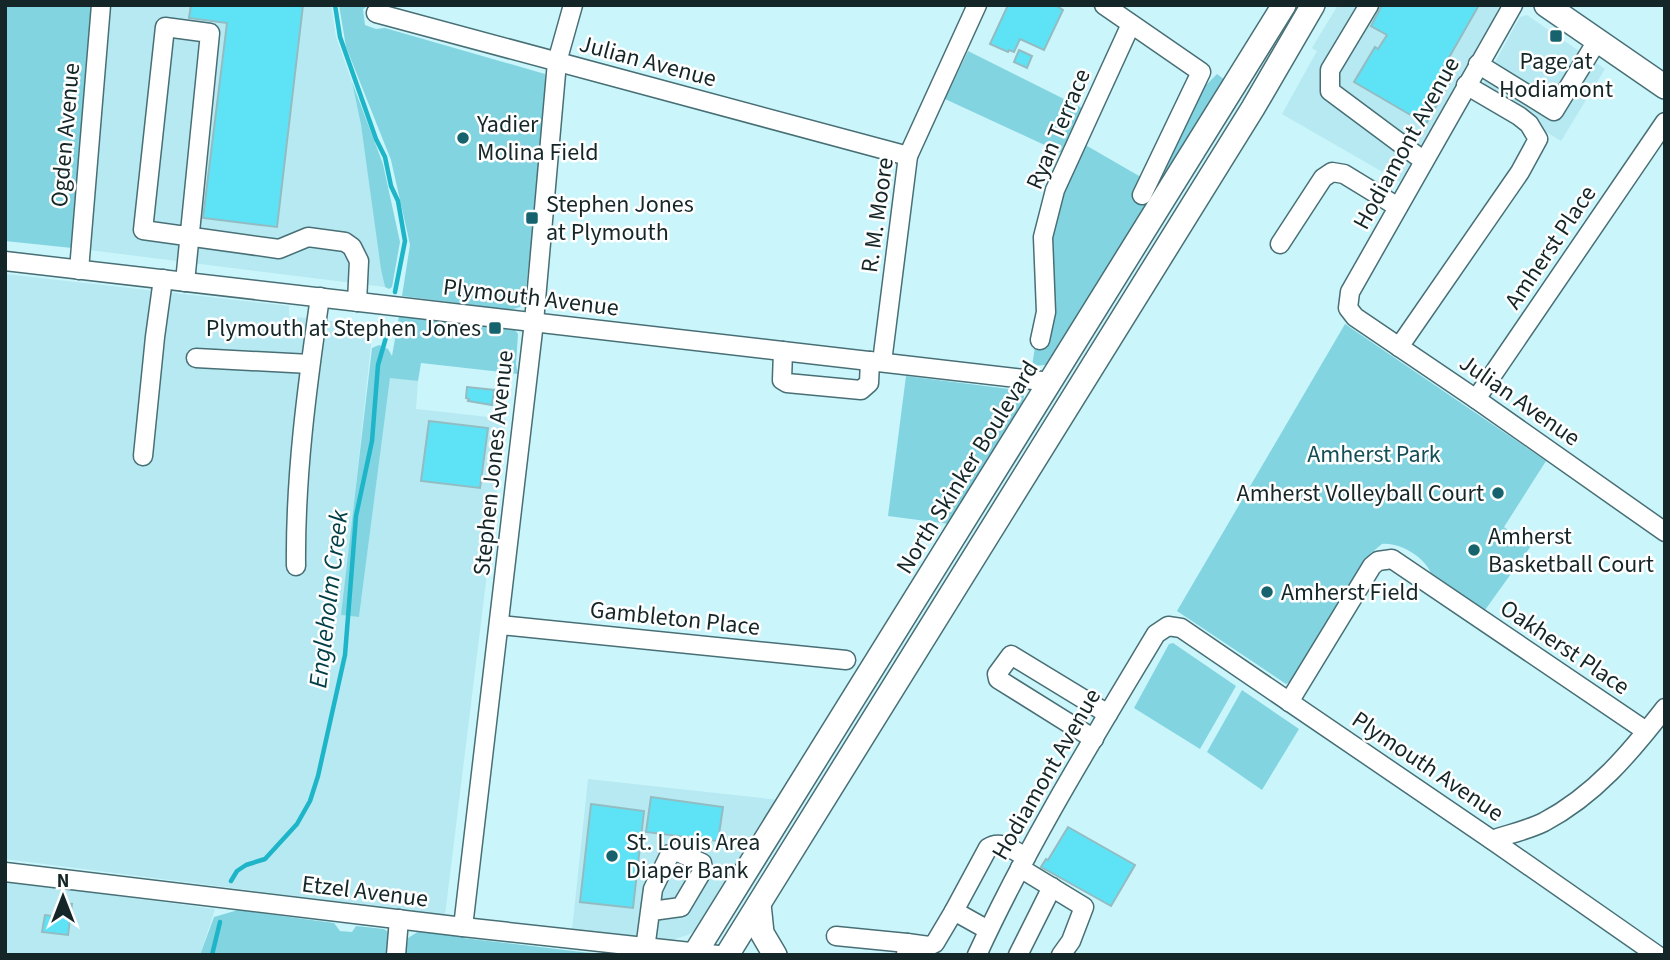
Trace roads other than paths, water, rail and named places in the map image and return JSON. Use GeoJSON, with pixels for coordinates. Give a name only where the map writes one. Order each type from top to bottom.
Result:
{"type":"FeatureCollection","features":[{"type":"Feature","properties":{"kind":"main road","name":"North Skinker Boulevard"},"geometry":{"type":"LineString","coordinates":[[694,954],[1284,5]]}},
{"type":"Feature","properties":{"kind":"main road"},"geometry":{"type":"LineString","coordinates":[[727,955],[1253,108],[1313,5]]}},
{"type":"Feature","properties":{"kind":"main road"},"geometry":{"type":"LineString","coordinates":[[1546,5],[1665,87]]}},
{"type":"Feature","properties":{"kind":"main road"},"geometry":{"type":"LineString","coordinates":[[759,904],[762,933],[775,955]]}},
{"type":"Feature","properties":{"kind":"street","name":"Ogden Avenue"},"geometry":{"type":"LineString","coordinates":[[79,270],[102,5]]}},
{"type":"Feature","properties":{"kind":"street","name":"Stephen Jones Avenue"},"geometry":{"type":"LineString","coordinates":[[463,928],[534,322],[558,62],[573,5]]}},
{"type":"Feature","properties":{"kind":"street","name":"R. M. Moore"},"geometry":{"type":"LineString","coordinates":[[783,351],[780,375],[787,383],[861,390],[869,383],[876,361],[908,156],[977,5]]}},
{"type":"Feature","properties":{"kind":"street"},"geometry":{"type":"LineString","coordinates":[[1104,5],[1201,72],[1142,195]]}},
{"type":"Feature","properties":{"kind":"street"},"geometry":{"type":"LineString","coordinates":[[1369,5],[1330,70],[1330,90],[1424,161]]}},
{"type":"Feature","properties":{"kind":"street","name":"Hodiamont Avenue"},"geometry":{"type":"LineString","coordinates":[[1348,308],[1350,292],[1513,5]]}},
{"type":"Feature","properties":{"kind":"street","name":"Julian Avenue"},"geometry":{"type":"LineString","coordinates":[[376,13],[908,156]]}},
{"type":"Feature","properties":{"kind":"street","name":"Ryan Terrace"},"geometry":{"type":"LineString","coordinates":[[1040,340],[1046,312],[1043,237],[1055,190],[1130,24]]}},
{"type":"Feature","properties":{"kind":"street"},"geometry":{"type":"LineString","coordinates":[[186,282],[189,236],[210,33],[165,27],[143,230],[189,236],[279,249],[308,237],[345,242],[352,247],[359,261],[357,302]]}},
{"type":"Feature","properties":{"kind":"street"},"geometry":{"type":"LineString","coordinates":[[1478,64],[1554,111],[1597,41]]}},
{"type":"Feature","properties":{"kind":"street"},"geometry":{"type":"LineString","coordinates":[[1399,346],[1520,172],[1538,139],[1529,124],[1519,116],[1466,85]]}},
{"type":"Feature","properties":{"kind":"street","name":"Amherst Place"},"geometry":{"type":"LineString","coordinates":[[1476,398],[1665,122]]}},
{"type":"Feature","properties":{"kind":"street"},"geometry":{"type":"LineString","coordinates":[[1280,244],[1323,178],[1332,172],[1344,174],[1398,207]]}},
{"type":"Feature","properties":{"kind":"street","name":"Plymouth Avenue"},"geometry":{"type":"LineString","coordinates":[[5,261],[1051,382]]}},
{"type":"Feature","properties":{"kind":"street"},"geometry":{"type":"LineString","coordinates":[[143,456],[163,279]]}},
{"type":"Feature","properties":{"kind":"street"},"geometry":{"type":"LineString","coordinates":[[296,566],[295,509],[310,364],[320,298]]}},
{"type":"Feature","properties":{"kind":"street","name":"Julian Avenue"},"geometry":{"type":"LineString","coordinates":[[1348,308],[1355,317],[1476,398],[1665,532]]}},
{"type":"Feature","properties":{"kind":"street"},"geometry":{"type":"LineString","coordinates":[[196,358],[310,364]]}},
{"type":"Feature","properties":{"kind":"street","name":"Oakherst Place"},"geometry":{"type":"LineString","coordinates":[[1289,702],[1372,566],[1385,558],[1399,562],[1646,732]]}},
{"type":"Feature","properties":{"kind":"street","name":"Gambleton Place"},"geometry":{"type":"LineString","coordinates":[[500,625],[846,660]]}},
{"type":"Feature","properties":{"kind":"street","name":"Plymouth Avenue"},"geometry":{"type":"LineString","coordinates":[[1168,625],[1181,628],[1657,955]]}},
{"type":"Feature","properties":{"kind":"street","name":"Hodiamont Avenue"},"geometry":{"type":"LineString","coordinates":[[983,953],[988,930],[1023,863],[1156,634],[1168,625]]}},
{"type":"Feature","properties":{"kind":"street"},"geometry":{"type":"LineString","coordinates":[[1094,738],[998,679],[997,674],[1008,656],[1013,656],[1108,714]]}},
{"type":"Feature","properties":{"kind":"street"},"geometry":{"type":"LineString","coordinates":[[1492,840],[1543,822],[1595,789],[1624,759],[1665,708]]}},
{"type":"Feature","properties":{"kind":"street"},"geometry":{"type":"LineString","coordinates":[[836,936],[907,949],[929,946],[934,943],[954,911],[988,848],[1001,844],[1052,887],[1084,907],[1071,942],[1061,955]]}},
{"type":"Feature","properties":{"kind":"street","name":"Etzel Avenue"},"geometry":{"type":"LineString","coordinates":[[5,872],[463,928],[718,955]]}},
{"type":"Feature","properties":{"kind":"street"},"geometry":{"type":"LineString","coordinates":[[1018,955],[1052,887]]}},
{"type":"Feature","properties":{"kind":"street"},"geometry":{"type":"LineString","coordinates":[[645,949],[652,911]]}},
{"type":"Feature","properties":{"kind":"street"},"geometry":{"type":"LineString","coordinates":[[954,911],[988,930]]}},
{"type":"Feature","properties":{"kind":"street"},"geometry":{"type":"LineString","coordinates":[[396,955],[399,919]]}},
{"type":"Feature","properties":{"kind":"waterway","name":"Engleholm Creek"},"geometry":{"type":"LineString","coordinates":[[335,5],[340,37],[376,139],[385,157],[391,186],[398,201],[405,241],[395,292]]}},
{"type":"Feature","properties":{"kind":"waterway","name":"Engleholm Creek"},"geometry":{"type":"LineString","coordinates":[[231,881],[237,871],[246,865],[265,859],[297,824],[310,801],[318,776],[345,655],[356,516],[372,441],[378,365],[389,327]]}},
{"type":"Feature","properties":{"kind":"waterway","name":"Engleholm Creek"},"geometry":{"type":"LineString","coordinates":[[212,955],[220,922]]}},
{"type":"Feature","properties":{"kind":"place","name":"Page at Hodiamont"},"geometry":{"type":"Point","coordinates":[1556,36]}},
{"type":"Feature","properties":{"kind":"place","name":"Yadier Molina Field"},"geometry":{"type":"Point","coordinates":[463,138]}},
{"type":"Feature","properties":{"kind":"place","name":"Stephen Jones at Plymouth"},"geometry":{"type":"Point","coordinates":[532,218]}},
{"type":"Feature","properties":{"kind":"place","name":"Plymouth at Stephen Jones"},"geometry":{"type":"Point","coordinates":[495,328]}},
{"type":"Feature","properties":{"kind":"place","name":"Amherst Volleyball Court"},"geometry":{"type":"Point","coordinates":[1498,493]}},
{"type":"Feature","properties":{"kind":"place","name":"Amherst Basketball Court"},"geometry":{"type":"Point","coordinates":[1474,550]}},
{"type":"Feature","properties":{"kind":"place","name":"Amherst Field"},"geometry":{"type":"Point","coordinates":[1267,592]}},
{"type":"Feature","properties":{"kind":"place","name":"St. Louis Area Diaper Bank"},"geometry":{"type":"Point","coordinates":[612,856]}},
{"type":"Feature","properties":{"kind":"park label","name":"Amherst Park"},"geometry":{"type":"Point","coordinates":[1374,454]}}]}
